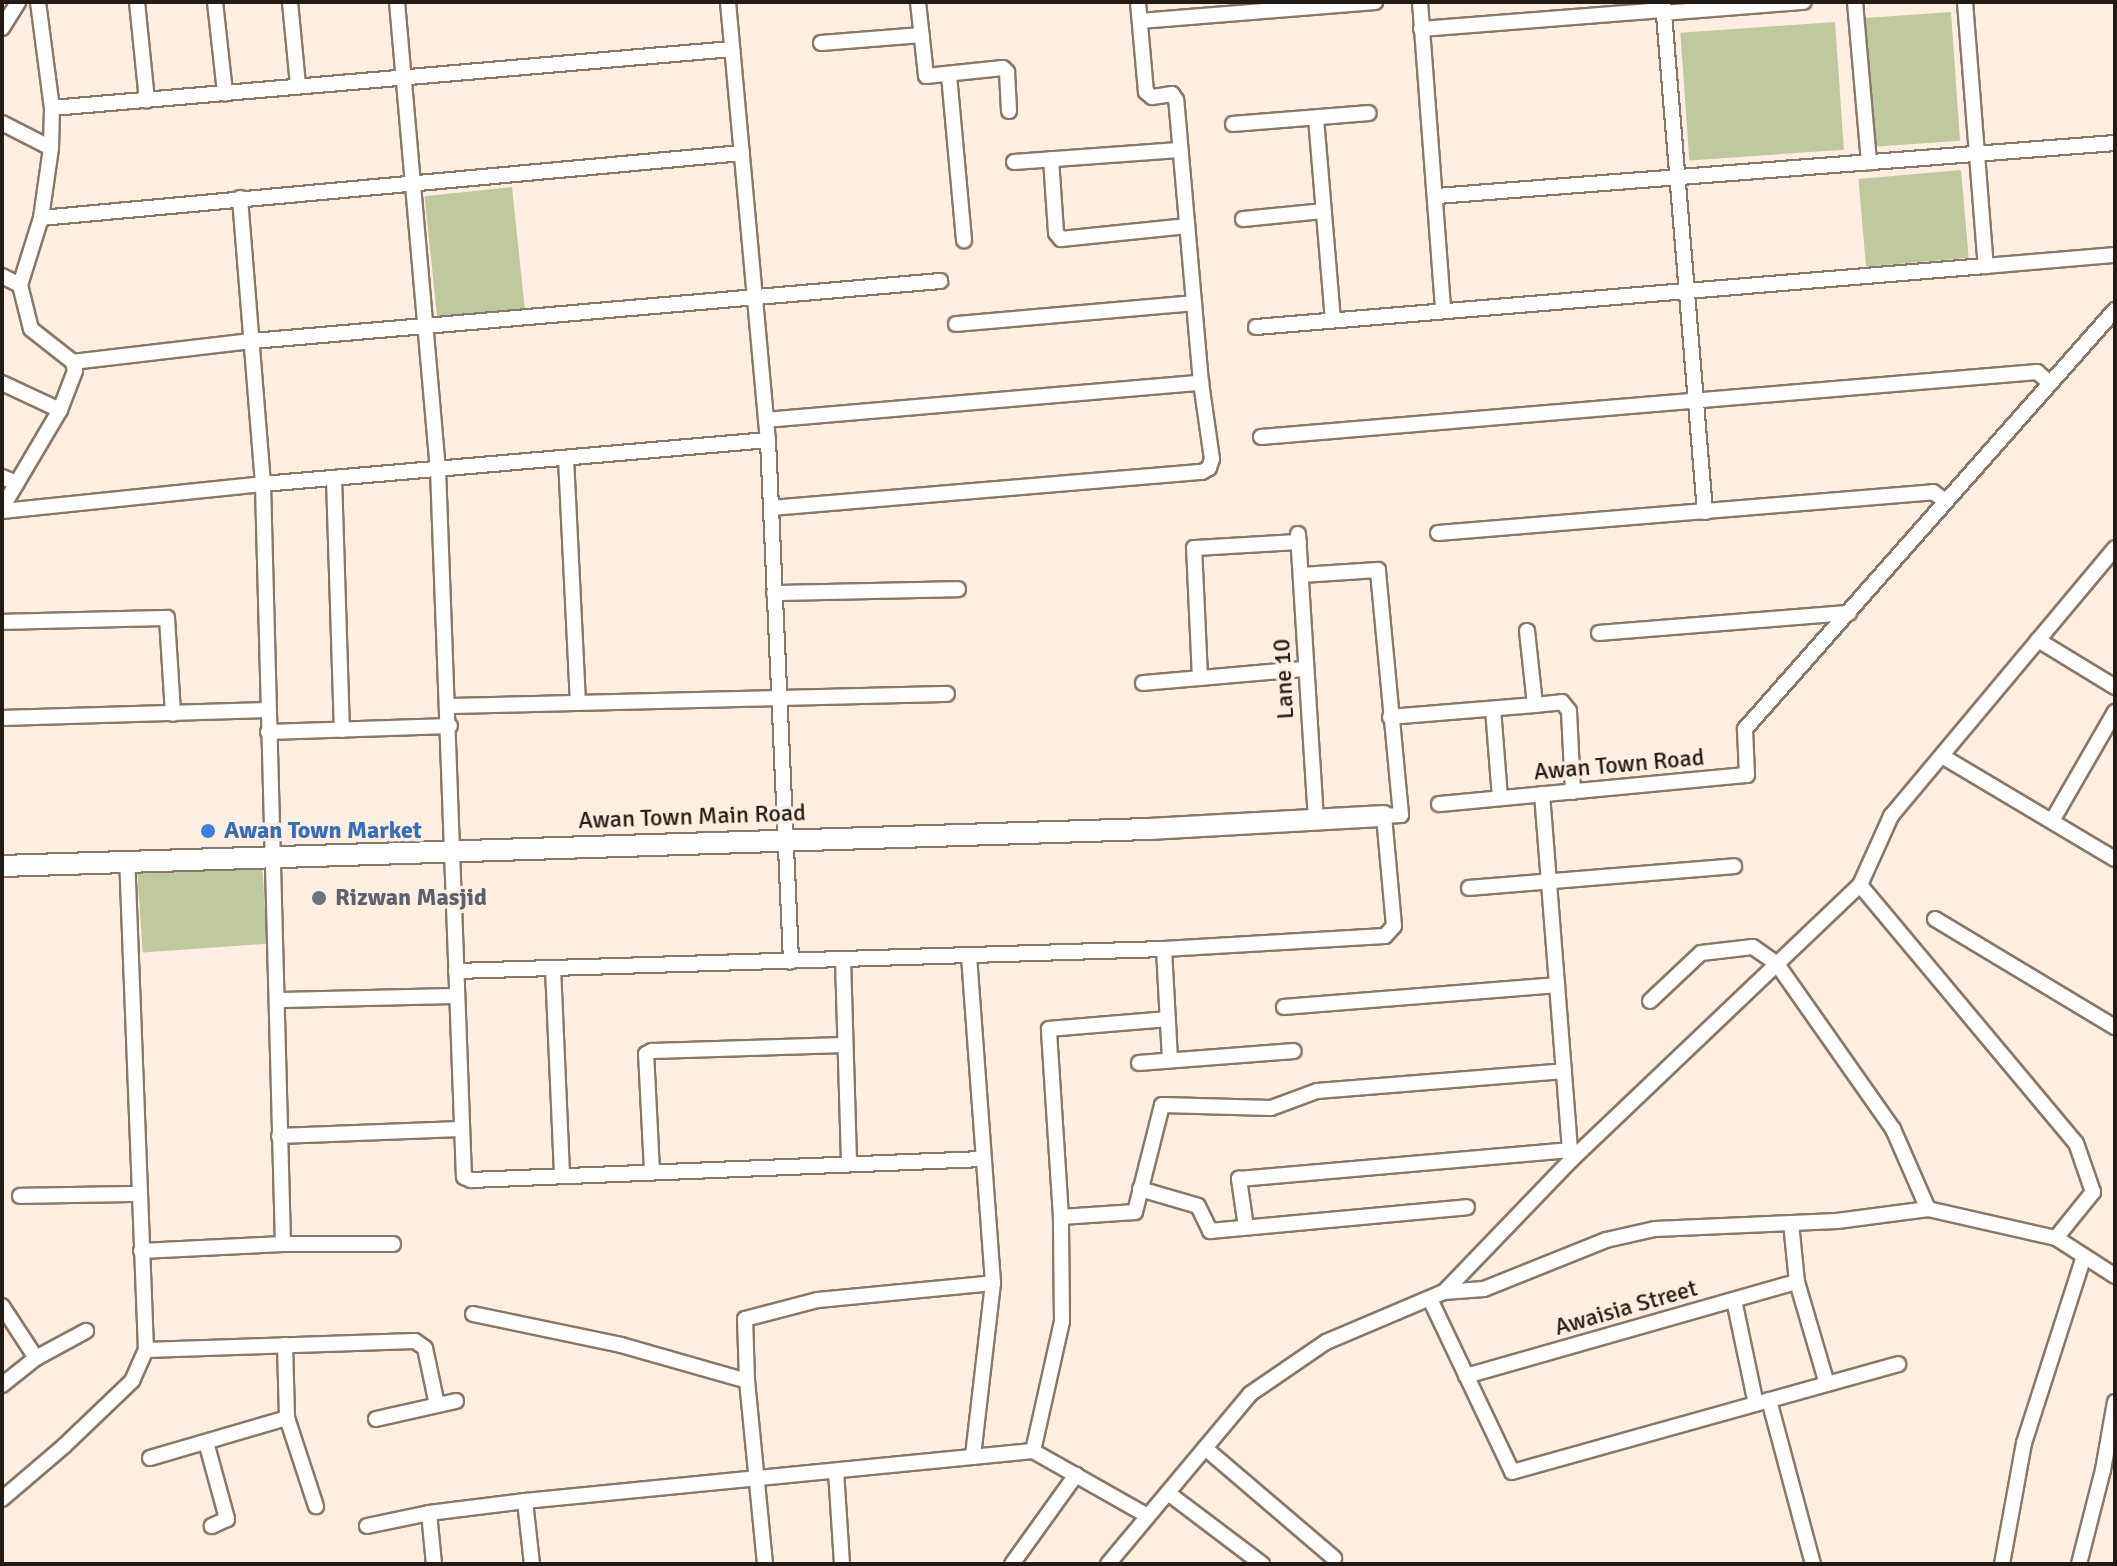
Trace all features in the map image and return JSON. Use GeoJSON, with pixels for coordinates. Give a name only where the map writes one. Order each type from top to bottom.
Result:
{"type":"FeatureCollection","features":[{"type":"Feature","properties":{"kind":"street"},"geometry":{"type":"LineString","coordinates":[[2,28],[18,2]]}},
{"type":"Feature","properties":{"kind":"street"},"geometry":{"type":"LineString","coordinates":[[2,510],[60,410],[75,371],[73,362],[31,329],[20,285],[41,218],[51,148],[52,108],[38,2]]}},
{"type":"Feature","properties":{"kind":"street"},"geometry":{"type":"LineString","coordinates":[[137,2],[147,100]]}},
{"type":"Feature","properties":{"kind":"street"},"geometry":{"type":"LineString","coordinates":[[215,2],[225,93]]}},
{"type":"Feature","properties":{"kind":"street"},"geometry":{"type":"LineString","coordinates":[[290,2],[298,85]]}},
{"type":"Feature","properties":{"kind":"street"},"geometry":{"type":"LineString","coordinates":[[397,2],[438,469],[455,850],[460,1129],[464,1177],[471,1180],[983,1159]]}},
{"type":"Feature","properties":{"kind":"street"},"geometry":{"type":"LineString","coordinates":[[728,2],[768,440],[791,961]]}},
{"type":"Feature","properties":{"kind":"street"},"geometry":{"type":"LineString","coordinates":[[918,2],[926,76],[1003,68],[1007,72],[1009,111]]}},
{"type":"Feature","properties":{"kind":"street"},"geometry":{"type":"LineString","coordinates":[[771,508],[1202,472],[1209,468],[1212,459],[1201,383],[1174,96],[1152,97],[1146,92],[1138,2]]}},
{"type":"Feature","properties":{"kind":"street"},"geometry":{"type":"LineString","coordinates":[[1140,21],[1375,2]]}},
{"type":"Feature","properties":{"kind":"street"},"geometry":{"type":"LineString","coordinates":[[1420,2],[1437,196],[1443,310]]}},
{"type":"Feature","properties":{"kind":"street"},"geometry":{"type":"LineString","coordinates":[[1421,29],[1663,8],[1804,2]]}},
{"type":"Feature","properties":{"kind":"street"},"geometry":{"type":"LineString","coordinates":[[1855,2],[1869,162]]}},
{"type":"Feature","properties":{"kind":"street"},"geometry":{"type":"LineString","coordinates":[[1965,2],[1986,266]]}},
{"type":"Feature","properties":{"kind":"street"},"geometry":{"type":"LineString","coordinates":[[1663,8],[1705,512]]}},
{"type":"Feature","properties":{"kind":"street"},"geometry":{"type":"LineString","coordinates":[[821,43],[922,35]]}},
{"type":"Feature","properties":{"kind":"street"},"geometry":{"type":"LineString","coordinates":[[52,108],[732,49]]}},
{"type":"Feature","properties":{"kind":"street"},"geometry":{"type":"LineString","coordinates":[[949,75],[964,240]]}},
{"type":"Feature","properties":{"kind":"street"},"geometry":{"type":"LineString","coordinates":[[1233,124],[1369,113]]}},
{"type":"Feature","properties":{"kind":"street"},"geometry":{"type":"LineString","coordinates":[[1316,118],[1333,319]]}},
{"type":"Feature","properties":{"kind":"street"},"geometry":{"type":"LineString","coordinates":[[2,123],[51,148]]}},
{"type":"Feature","properties":{"kind":"street"},"geometry":{"type":"LineString","coordinates":[[1437,196],[2115,143]]}},
{"type":"Feature","properties":{"kind":"street"},"geometry":{"type":"LineString","coordinates":[[1014,162],[1179,150]]}},
{"type":"Feature","properties":{"kind":"street"},"geometry":{"type":"LineString","coordinates":[[41,218],[742,153]]}},
{"type":"Feature","properties":{"kind":"street"},"geometry":{"type":"LineString","coordinates":[[1051,159],[1056,233],[1061,239],[1187,226]]}},
{"type":"Feature","properties":{"kind":"street"},"geometry":{"type":"LineString","coordinates":[[240,198],[263,484],[283,1244]]}},
{"type":"Feature","properties":{"kind":"street"},"geometry":{"type":"LineString","coordinates":[[1243,219],[1323,211]]}},
{"type":"Feature","properties":{"kind":"street"},"geometry":{"type":"LineString","coordinates":[[1256,327],[2115,255]]}},
{"type":"Feature","properties":{"kind":"street"},"geometry":{"type":"LineString","coordinates":[[2,276],[20,285]]}},
{"type":"Feature","properties":{"kind":"street"},"geometry":{"type":"LineString","coordinates":[[73,362],[253,341],[940,281]]}},
{"type":"Feature","properties":{"kind":"street"},"geometry":{"type":"LineString","coordinates":[[956,324],[1194,303]]}},
{"type":"Feature","properties":{"kind":"street"},"geometry":{"type":"LineString","coordinates":[[1599,633],[1849,613],[1944,500],[2115,310]]}},
{"type":"Feature","properties":{"kind":"street"},"geometry":{"type":"LineString","coordinates":[[1261,437],[2037,372],[2049,382]]}},
{"type":"Feature","properties":{"kind":"street"},"geometry":{"type":"LineString","coordinates":[[2,383],[60,410]]}},
{"type":"Feature","properties":{"kind":"street"},"geometry":{"type":"LineString","coordinates":[[766,420],[1201,383]]}},
{"type":"Feature","properties":{"kind":"street"},"geometry":{"type":"LineString","coordinates":[[2,510],[768,440]]}},
{"type":"Feature","properties":{"kind":"street"},"geometry":{"type":"LineString","coordinates":[[566,458],[578,703]]}},
{"type":"Feature","properties":{"kind":"street"},"geometry":{"type":"LineString","coordinates":[[2,477],[17,483]]}},
{"type":"Feature","properties":{"kind":"street"},"geometry":{"type":"LineString","coordinates":[[334,478],[342,730]]}},
{"type":"Feature","properties":{"kind":"street"},"geometry":{"type":"LineString","coordinates":[[1438,533],[1933,492],[1944,500]]}},
{"type":"Feature","properties":{"kind":"street","name":"Lane 10"},"geometry":{"type":"LineString","coordinates":[[1200,678],[1194,548],[1298,538],[1316,820]]}},
{"type":"Feature","properties":{"kind":"street"},"geometry":{"type":"LineString","coordinates":[[1108,1564],[1250,1394],[1326,1342],[1444,1292],[1570,1155],[1860,885],[1891,816],[2115,548]]}},
{"type":"Feature","properties":{"kind":"street"},"geometry":{"type":"LineString","coordinates":[[456,971],[1164,949],[1385,936],[1391,933],[1394,926],[1384,816],[1401,815],[1378,570],[1301,575]]}},
{"type":"Feature","properties":{"kind":"street"},"geometry":{"type":"LineString","coordinates":[[774,593],[958,589]]}},
{"type":"Feature","properties":{"kind":"street","name":"Awan Town Road"},"geometry":{"type":"LineString","coordinates":[[1439,804],[1747,775],[1745,729],[1849,613]]}},
{"type":"Feature","properties":{"kind":"street"},"geometry":{"type":"LineString","coordinates":[[2,622],[167,618],[173,714]]}},
{"type":"Feature","properties":{"kind":"street"},"geometry":{"type":"LineString","coordinates":[[1527,631],[1535,705]]}},
{"type":"Feature","properties":{"kind":"street"},"geometry":{"type":"LineString","coordinates":[[2038,640],[2115,687]]}},
{"type":"Feature","properties":{"kind":"street"},"geometry":{"type":"LineString","coordinates":[[1143,683],[1304,669]]}},
{"type":"Feature","properties":{"kind":"street"},"geometry":{"type":"LineString","coordinates":[[449,706],[947,694]]}},
{"type":"Feature","properties":{"kind":"street"},"geometry":{"type":"LineString","coordinates":[[1390,717],[1562,702],[1569,711],[1573,792]]}},
{"type":"Feature","properties":{"kind":"street"},"geometry":{"type":"LineString","coordinates":[[1493,709],[1500,798]]}},
{"type":"Feature","properties":{"kind":"street"},"geometry":{"type":"LineString","coordinates":[[2,718],[268,710]]}},
{"type":"Feature","properties":{"kind":"street"},"geometry":{"type":"LineString","coordinates":[[2052,821],[2115,712]]}},
{"type":"Feature","properties":{"kind":"street"},"geometry":{"type":"LineString","coordinates":[[268,732],[450,726]]}},
{"type":"Feature","properties":{"kind":"street"},"geometry":{"type":"LineString","coordinates":[[1942,756],[2115,859]]}},
{"type":"Feature","properties":{"kind":"street"},"geometry":{"type":"LineString","coordinates":[[1542,794],[1570,1155]]}},
{"type":"Feature","properties":{"kind":"street","name":"Awan Town Main Road"},"geometry":{"type":"LineString","coordinates":[[2,866],[1384,816]]}},
{"type":"Feature","properties":{"kind":"street"},"geometry":{"type":"LineString","coordinates":[[2,1499],[132,1381],[146,1350],[127,862]]}},
{"type":"Feature","properties":{"kind":"street"},"geometry":{"type":"LineString","coordinates":[[1469,888],[1734,866]]}},
{"type":"Feature","properties":{"kind":"street"},"geometry":{"type":"LineString","coordinates":[[1860,885],[2076,1143],[2093,1192],[2056,1238]]}},
{"type":"Feature","properties":{"kind":"street"},"geometry":{"type":"LineString","coordinates":[[1935,919],[2115,1027]]}},
{"type":"Feature","properties":{"kind":"street"},"geometry":{"type":"LineString","coordinates":[[1650,1001],[1701,953],[1753,947],[1777,964],[1893,1129],[1928,1209]]}},
{"type":"Feature","properties":{"kind":"street"},"geometry":{"type":"LineString","coordinates":[[1164,949],[1170,1059]]}},
{"type":"Feature","properties":{"kind":"street"},"geometry":{"type":"LineString","coordinates":[[969,956],[993,1283],[973,1457]]}},
{"type":"Feature","properties":{"kind":"street"},"geometry":{"type":"LineString","coordinates":[[843,959],[849,1163]]}},
{"type":"Feature","properties":{"kind":"street"},"geometry":{"type":"LineString","coordinates":[[553,968],[562,1175]]}},
{"type":"Feature","properties":{"kind":"street"},"geometry":{"type":"LineString","coordinates":[[1284,1007],[1557,985]]}},
{"type":"Feature","properties":{"kind":"street"},"geometry":{"type":"LineString","coordinates":[[278,1000],[457,996]]}},
{"type":"Feature","properties":{"kind":"street"},"geometry":{"type":"LineString","coordinates":[[1033,1451],[1062,1321],[1061,1217],[1049,1029],[1168,1019]]}},
{"type":"Feature","properties":{"kind":"street"},"geometry":{"type":"LineString","coordinates":[[652,1171],[646,1054],[845,1045]]}},
{"type":"Feature","properties":{"kind":"street"},"geometry":{"type":"LineString","coordinates":[[1139,1063],[1294,1051]]}},
{"type":"Feature","properties":{"kind":"street"},"geometry":{"type":"LineString","coordinates":[[1061,1217],[1135,1212],[1162,1105],[1271,1108],[1317,1091],[1564,1071]]}},
{"type":"Feature","properties":{"kind":"street"},"geometry":{"type":"LineString","coordinates":[[279,1136],[460,1129]]}},
{"type":"Feature","properties":{"kind":"street"},"geometry":{"type":"LineString","coordinates":[[1246,1227],[1239,1179],[1570,1155]]}},
{"type":"Feature","properties":{"kind":"street"},"geometry":{"type":"LineString","coordinates":[[1140,1189],[1198,1206],[1210,1231],[1467,1207]]}},
{"type":"Feature","properties":{"kind":"street"},"geometry":{"type":"LineString","coordinates":[[20,1196],[139,1194]]}},
{"type":"Feature","properties":{"kind":"street"},"geometry":{"type":"LineString","coordinates":[[1444,1292],[1484,1289],[1606,1240],[1655,1229],[1837,1221],[1928,1209],[2056,1238],[2115,1276]]}},
{"type":"Feature","properties":{"kind":"street"},"geometry":{"type":"LineString","coordinates":[[1791,1223],[1797,1282],[1827,1384]]}},
{"type":"Feature","properties":{"kind":"street"},"geometry":{"type":"LineString","coordinates":[[141,1251],[283,1244],[393,1244]]}},
{"type":"Feature","properties":{"kind":"street"},"geometry":{"type":"LineString","coordinates":[[2002,1564],[2024,1443],[2084,1256]]}},
{"type":"Feature","properties":{"kind":"street","name":"Awaisia Street"},"geometry":{"type":"LineString","coordinates":[[1466,1376],[1797,1282]]}},
{"type":"Feature","properties":{"kind":"street"},"geometry":{"type":"LineString","coordinates":[[765,1564],[743,1325],[750,1316],[818,1300],[993,1283]]}},
{"type":"Feature","properties":{"kind":"street"},"geometry":{"type":"LineString","coordinates":[[1430,1299],[1512,1472],[1898,1364]]}},
{"type":"Feature","properties":{"kind":"street"},"geometry":{"type":"LineString","coordinates":[[1734,1300],[1762,1402],[1813,1564]]}},
{"type":"Feature","properties":{"kind":"street"},"geometry":{"type":"LineString","coordinates":[[2,1306],[36,1358]]}},
{"type":"Feature","properties":{"kind":"street"},"geometry":{"type":"LineString","coordinates":[[473,1314],[621,1345],[747,1381]]}},
{"type":"Feature","properties":{"kind":"street"},"geometry":{"type":"LineString","coordinates":[[2,1385],[36,1358],[86,1331]]}},
{"type":"Feature","properties":{"kind":"street"},"geometry":{"type":"LineString","coordinates":[[146,1350],[420,1343],[425,1348],[437,1405]]}},
{"type":"Feature","properties":{"kind":"street"},"geometry":{"type":"LineString","coordinates":[[285,1345],[287,1418],[316,1506]]}},
{"type":"Feature","properties":{"kind":"street"},"geometry":{"type":"LineString","coordinates":[[376,1419],[456,1401]]}},
{"type":"Feature","properties":{"kind":"street"},"geometry":{"type":"LineString","coordinates":[[2079,1564],[2103,1470],[2115,1402]]}},
{"type":"Feature","properties":{"kind":"street"},"geometry":{"type":"LineString","coordinates":[[150,1458],[287,1418]]}},
{"type":"Feature","properties":{"kind":"street"},"geometry":{"type":"LineString","coordinates":[[206,1442],[227,1519],[212,1526]]}},
{"type":"Feature","properties":{"kind":"street"},"geometry":{"type":"LineString","coordinates":[[1205,1448],[1334,1558]]}},
{"type":"Feature","properties":{"kind":"street"},"geometry":{"type":"LineString","coordinates":[[367,1526],[429,1513],[525,1501],[1033,1451],[1148,1516]]}},
{"type":"Feature","properties":{"kind":"street"},"geometry":{"type":"LineString","coordinates":[[836,1471],[842,1564]]}},
{"type":"Feature","properties":{"kind":"street"},"geometry":{"type":"LineString","coordinates":[[1012,1564],[1076,1475]]}},
{"type":"Feature","properties":{"kind":"street"},"geometry":{"type":"LineString","coordinates":[[1168,1493],[1262,1564]]}},
{"type":"Feature","properties":{"kind":"street"},"geometry":{"type":"LineString","coordinates":[[525,1501],[532,1564]]}},
{"type":"Feature","properties":{"kind":"street"},"geometry":{"type":"LineString","coordinates":[[429,1513],[434,1564]]}},
{"type":"Feature","properties":{"kind":"green space"},"geometry":{"type":"Polygon","coordinates":[[[1951,12],[1960,141],[1871,147],[1862,18],[1951,12]]]}},
{"type":"Feature","properties":{"kind":"green space"},"geometry":{"type":"Polygon","coordinates":[[[1835,22],[1844,150],[1689,161],[1680,33],[1835,22]]]}},
{"type":"Feature","properties":{"kind":"green space"},"geometry":{"type":"Polygon","coordinates":[[[1961,170],[1969,258],[1866,267],[1858,179],[1961,170]]]}},
{"type":"Feature","properties":{"kind":"green space"},"geometry":{"type":"Polygon","coordinates":[[[512,187],[525,308],[437,318],[424,196],[512,187]]]}},
{"type":"Feature","properties":{"kind":"green space"},"geometry":{"type":"Polygon","coordinates":[[[262,865],[268,944],[143,953],[137,874],[262,865]]]}},
{"type":"Feature","properties":{"kind":"place","name":"Awan Town Market"},"geometry":{"type":"Point","coordinates":[208,831]}},
{"type":"Feature","properties":{"kind":"place","name":"Rizwan Masjid"},"geometry":{"type":"Point","coordinates":[319,898]}}]}
